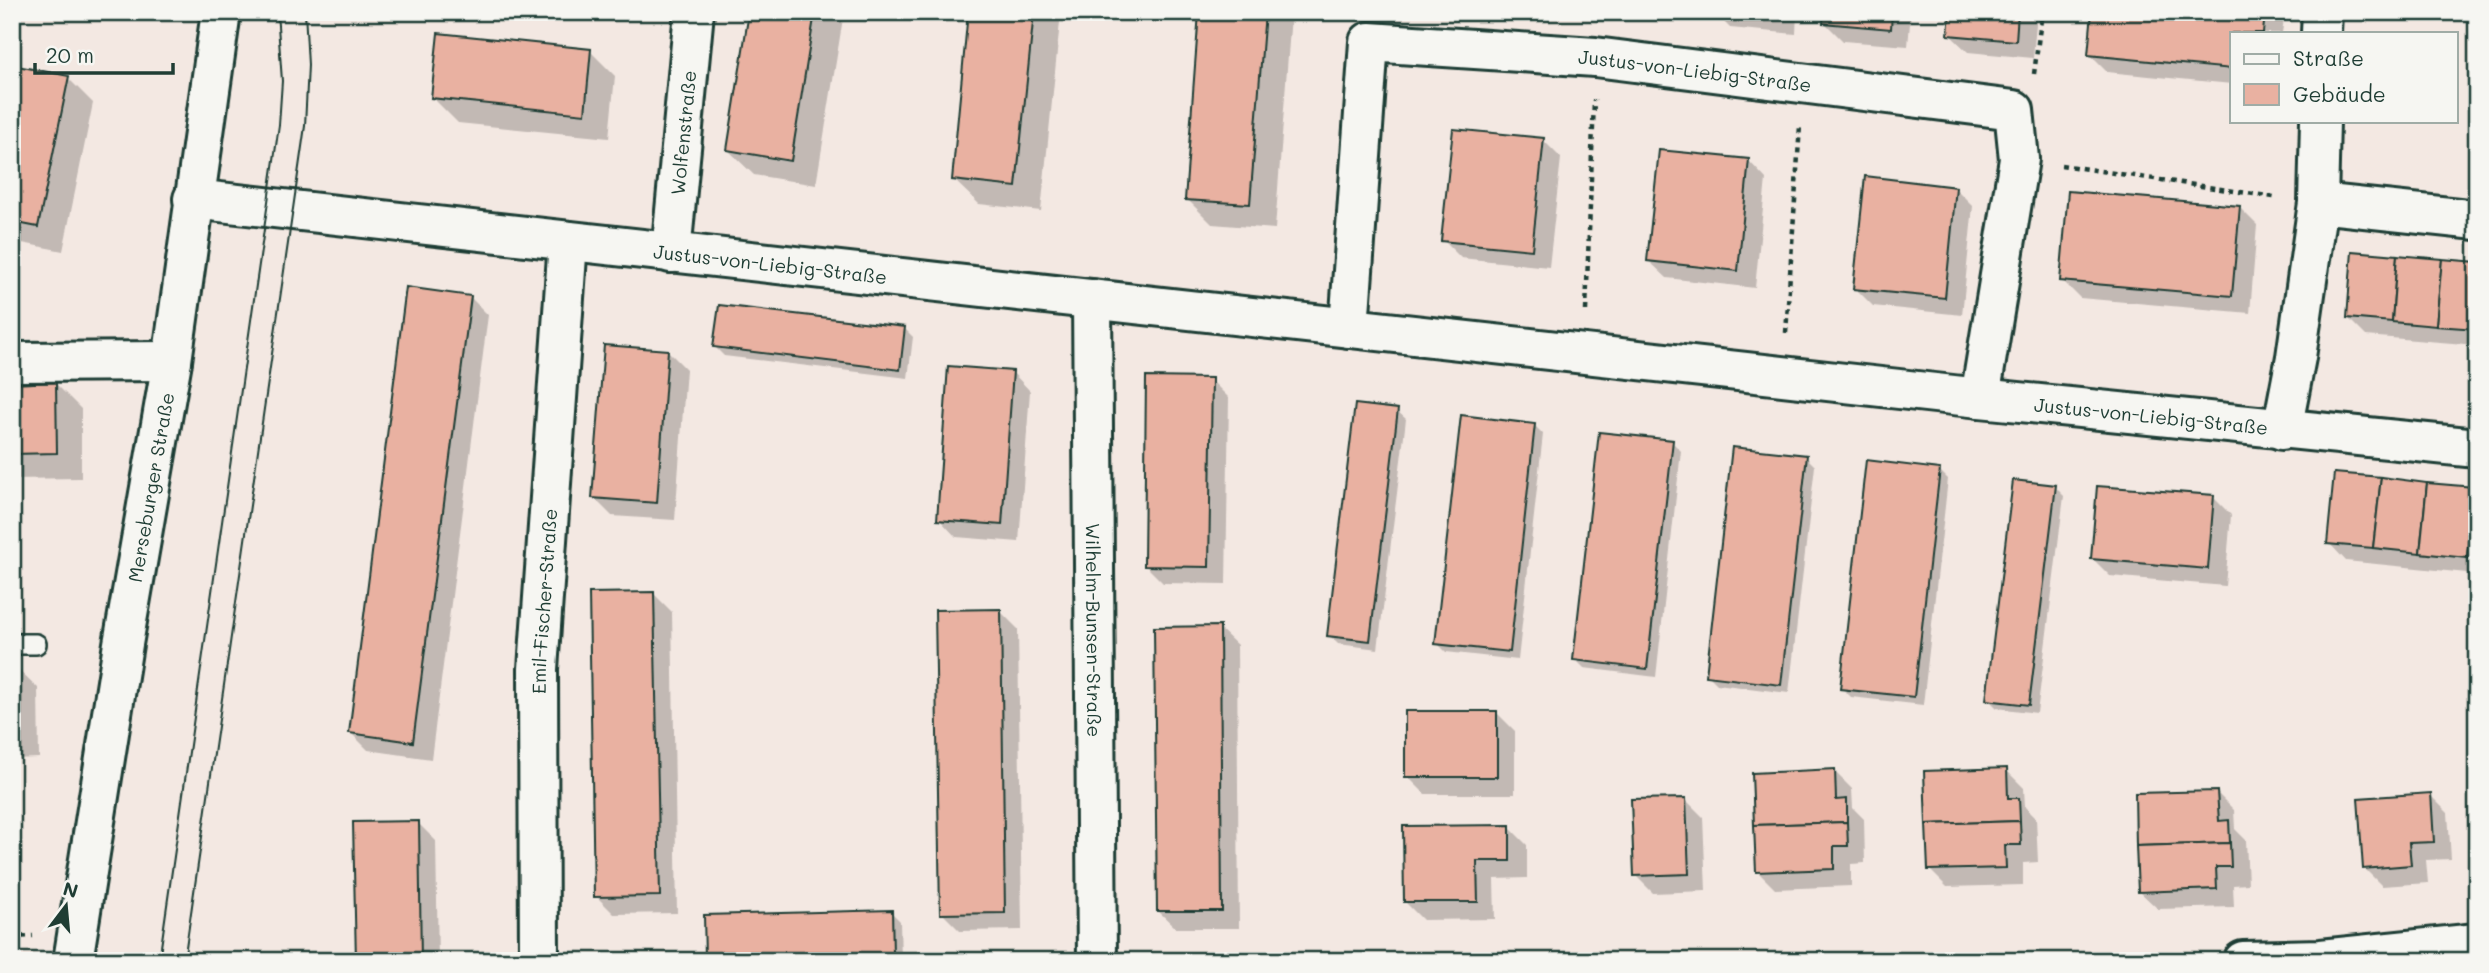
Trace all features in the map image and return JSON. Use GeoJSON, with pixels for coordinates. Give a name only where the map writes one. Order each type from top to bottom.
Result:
{"type":"FeatureCollection","features":[{"type":"Feature","properties":{"kind":"street","name":"Merseburger Straße"},"geometry":{"type":"LineString","coordinates":[[73,961],[123,644],[172,361],[221,12]]}},
{"type":"Feature","properties":{"kind":"street","name":"Wolfenstraße"},"geometry":{"type":"LineString","coordinates":[[671,253],[694,12]]}},
{"type":"Feature","properties":{"kind":"street"},"geometry":{"type":"LineString","coordinates":[[2321,32],[2322,12]]}},
{"type":"Feature","properties":{"kind":"street","name":"Justus-von-Liebig-Straße"},"geometry":{"type":"LineString","coordinates":[[1349,328],[1369,42],[1595,57],[2014,110]]}},
{"type":"Feature","properties":{"kind":"street"},"geometry":{"type":"LineString","coordinates":[[1980,398],[2019,159],[2014,110]]}},
{"type":"Feature","properties":{"kind":"street","name":"Justus-von-Liebig-Straße"},"geometry":{"type":"LineString","coordinates":[[2282,430],[2296,357],[2318,203],[2319,122]]}},
{"type":"Feature","properties":{"kind":"street","name":"Justus-von-Liebig-Straße"},"geometry":{"type":"LineString","coordinates":[[193,199],[1980,398],[2477,448]]}},
{"type":"Feature","properties":{"kind":"street"},"geometry":{"type":"LineString","coordinates":[[2318,203],[2477,220]]}},
{"type":"Feature","properties":{"kind":"street","name":"Emil-Fischer-Straße"},"geometry":{"type":"LineString","coordinates":[[539,961],[538,670],[568,241]]}},
{"type":"Feature","properties":{"kind":"street","name":"Wilhelm-Bunsen-Straße"},"geometry":{"type":"LineString","coordinates":[[1092,299],[1097,961]]}},
{"type":"Feature","properties":{"kind":"street"},"geometry":{"type":"LineString","coordinates":[[12,362],[172,361]]}},
{"type":"Feature","properties":{"kind":"street"},"geometry":{"type":"LineString","coordinates":[[2243,961],[2321,959],[2477,943]]}},
{"type":"Feature","properties":{"kind":"lane"},"geometry":{"type":"LineString","coordinates":[[12,644],[36,644]]}},
{"type":"Feature","properties":{"kind":"path"},"geometry":{"type":"LineString","coordinates":[[2014,110],[2031,107],[2042,12]]}},
{"type":"Feature","properties":{"kind":"path"},"geometry":{"type":"LineString","coordinates":[[1584,354],[1595,57]]}},
{"type":"Feature","properties":{"kind":"path"},"geometry":{"type":"LineString","coordinates":[[1783,376],[1803,84]]}},
{"type":"Feature","properties":{"kind":"path"},"geometry":{"type":"LineString","coordinates":[[2019,159],[2318,203]]}},
{"type":"Feature","properties":{"kind":"building"},"geometry":{"type":"Polygon","coordinates":[[[749,12],[815,12],[791,161],[727,150],[749,12]]]}},
{"type":"Feature","properties":{"kind":"building"},"geometry":{"type":"Polygon","coordinates":[[[968,12],[1034,12],[1016,187],[952,180],[968,12]]]}},
{"type":"Feature","properties":{"kind":"building"},"geometry":{"type":"Polygon","coordinates":[[[1199,12],[1265,12],[1250,204],[1185,200],[1199,12]]]}},
{"type":"Feature","properties":{"kind":"building"},"geometry":{"type":"Polygon","coordinates":[[[1824,12],[1892,12],[1891,29],[1823,23],[1824,12]]]}},
{"type":"Feature","properties":{"kind":"building"},"geometry":{"type":"Polygon","coordinates":[[[1950,12],[2018,12],[2016,41],[1948,35],[1950,12]]]}},
{"type":"Feature","properties":{"kind":"building"},"geometry":{"type":"Polygon","coordinates":[[[2092,12],[2265,12],[2263,32],[2230,32],[2230,69],[2088,55],[2092,12]]]}},
{"type":"Feature","properties":{"kind":"building"},"geometry":{"type":"Polygon","coordinates":[[[438,33],[591,49],[585,114],[431,98],[438,33]]]}},
{"type":"Feature","properties":{"kind":"building"},"geometry":{"type":"Polygon","coordinates":[[[12,65],[69,76],[38,227],[12,222],[12,65]]]}},
{"type":"Feature","properties":{"kind":"building"},"geometry":{"type":"Polygon","coordinates":[[[1453,129],[1544,138],[1532,250],[1441,241],[1453,129]]]}},
{"type":"Feature","properties":{"kind":"building"},"geometry":{"type":"Polygon","coordinates":[[[1659,150],[1749,159],[1738,271],[1647,261],[1659,150]]]}},
{"type":"Feature","properties":{"kind":"building"},"geometry":{"type":"Polygon","coordinates":[[[1865,176],[1956,187],[1945,298],[1853,289],[1865,176]]]}},
{"type":"Feature","properties":{"kind":"building"},"geometry":{"type":"Polygon","coordinates":[[[2068,191],[2240,206],[2232,296],[2060,281],[2068,191]]]}},
{"type":"Feature","properties":{"kind":"building"},"geometry":{"type":"Polygon","coordinates":[[[2352,251],[2397,255],[2392,322],[2347,318],[2352,251]]]}},
{"type":"Feature","properties":{"kind":"building"},"geometry":{"type":"Polygon","coordinates":[[[2397,255],[2442,259],[2436,326],[2392,322],[2397,255]]]}},
{"type":"Feature","properties":{"kind":"building"},"geometry":{"type":"Polygon","coordinates":[[[2442,259],[2477,262],[2477,329],[2436,326],[2442,259]]]}},
{"type":"Feature","properties":{"kind":"building"},"geometry":{"type":"Polygon","coordinates":[[[406,287],[471,296],[413,742],[349,733],[406,287]]]}},
{"type":"Feature","properties":{"kind":"building"},"geometry":{"type":"Polygon","coordinates":[[[719,305],[905,327],[900,370],[713,347],[719,305]]]}},
{"type":"Feature","properties":{"kind":"building"},"geometry":{"type":"Polygon","coordinates":[[[604,345],[668,350],[657,503],[592,498],[604,345]]]}},
{"type":"Feature","properties":{"kind":"building"},"geometry":{"type":"Polygon","coordinates":[[[948,366],[1013,371],[1002,525],[937,520],[948,366]]]}},
{"type":"Feature","properties":{"kind":"building"},"geometry":{"type":"Polygon","coordinates":[[[1146,377],[1212,378],[1209,567],[1144,566],[1146,377]]]}},
{"type":"Feature","properties":{"kind":"building"},"geometry":{"type":"Polygon","coordinates":[[[56,382],[57,453],[12,454],[12,384],[56,382]]]}},
{"type":"Feature","properties":{"kind":"building"},"geometry":{"type":"Polygon","coordinates":[[[1355,404],[1398,409],[1370,641],[1327,636],[1355,404]]]}},
{"type":"Feature","properties":{"kind":"building"},"geometry":{"type":"Polygon","coordinates":[[[1461,415],[1535,424],[1510,652],[1435,644],[1461,415]]]}},
{"type":"Feature","properties":{"kind":"building"},"geometry":{"type":"Polygon","coordinates":[[[1599,432],[1673,440],[1647,669],[1573,660],[1599,432]]]}},
{"type":"Feature","properties":{"kind":"building"},"geometry":{"type":"Polygon","coordinates":[[[1732,447],[1807,455],[1781,685],[1706,676],[1732,447]]]}},
{"type":"Feature","properties":{"kind":"building"},"geometry":{"type":"Polygon","coordinates":[[[1866,460],[1940,469],[1914,697],[1840,689],[1866,460]]]}},
{"type":"Feature","properties":{"kind":"building"},"geometry":{"type":"Polygon","coordinates":[[[2334,473],[2381,477],[2373,548],[2327,544],[2334,473]]]}},
{"type":"Feature","properties":{"kind":"building"},"geometry":{"type":"Polygon","coordinates":[[[2381,477],[2427,483],[2420,553],[2373,548],[2381,477]]]}},
{"type":"Feature","properties":{"kind":"building"},"geometry":{"type":"Polygon","coordinates":[[[2013,480],[2056,485],[2029,705],[1986,700],[2013,480]]]}},
{"type":"Feature","properties":{"kind":"building"},"geometry":{"type":"Polygon","coordinates":[[[2427,483],[2474,487],[2467,558],[2420,553],[2427,483]]]}},
{"type":"Feature","properties":{"kind":"building"},"geometry":{"type":"Polygon","coordinates":[[[2097,486],[2214,495],[2208,569],[2091,559],[2097,486]]]}},
{"type":"Feature","properties":{"kind":"building"},"geometry":{"type":"Polygon","coordinates":[[[2474,487],[2477,488],[2477,559],[2467,558],[2474,487]]]}},
{"type":"Feature","properties":{"kind":"building"},"geometry":{"type":"Polygon","coordinates":[[[654,592],[660,896],[594,897],[589,593],[654,592]]]}},
{"type":"Feature","properties":{"kind":"building"},"geometry":{"type":"Polygon","coordinates":[[[1001,609],[1005,913],[940,914],[935,610],[1001,609]]]}},
{"type":"Feature","properties":{"kind":"building"},"geometry":{"type":"Polygon","coordinates":[[[1220,626],[1222,911],[1157,911],[1154,627],[1220,626]]]}},
{"type":"Feature","properties":{"kind":"building"},"geometry":{"type":"Polygon","coordinates":[[[12,661],[15,734],[12,734],[12,661]]]}},
{"type":"Feature","properties":{"kind":"building"},"geometry":{"type":"Polygon","coordinates":[[[1405,711],[1497,711],[1497,777],[1405,777],[1405,711]]]}},
{"type":"Feature","properties":{"kind":"building"},"geometry":{"type":"Polygon","coordinates":[[[2007,768],[2008,798],[2019,798],[2020,821],[1926,824],[1924,771],[2007,768]]]}},
{"type":"Feature","properties":{"kind":"building"},"geometry":{"type":"Polygon","coordinates":[[[1835,769],[1836,800],[1847,799],[1847,822],[1754,825],[1752,773],[1835,769]]]}},
{"type":"Feature","properties":{"kind":"building"},"geometry":{"type":"Polygon","coordinates":[[[2217,791],[2219,821],[2229,820],[2230,843],[2136,846],[2135,793],[2217,791]]]}},
{"type":"Feature","properties":{"kind":"building"},"geometry":{"type":"Polygon","coordinates":[[[2431,793],[2434,842],[2409,843],[2411,865],[2363,869],[2358,798],[2431,793]]]}},
{"type":"Feature","properties":{"kind":"building"},"geometry":{"type":"Polygon","coordinates":[[[1686,798],[1689,874],[1634,876],[1631,799],[1686,798]]]}},
{"type":"Feature","properties":{"kind":"building"},"geometry":{"type":"Polygon","coordinates":[[[419,821],[421,961],[356,961],[353,822],[419,821]]]}},
{"type":"Feature","properties":{"kind":"building"},"geometry":{"type":"Polygon","coordinates":[[[2020,821],[2021,845],[2005,845],[2006,868],[1928,870],[1926,824],[2020,821]]]}},
{"type":"Feature","properties":{"kind":"building"},"geometry":{"type":"Polygon","coordinates":[[[1847,822],[1848,846],[1834,846],[1834,869],[1756,872],[1754,825],[1847,822]]]}},
{"type":"Feature","properties":{"kind":"building"},"geometry":{"type":"Polygon","coordinates":[[[1510,825],[1510,861],[1477,861],[1478,902],[1404,902],[1403,826],[1510,825]]]}},
{"type":"Feature","properties":{"kind":"building"},"geometry":{"type":"Polygon","coordinates":[[[2230,843],[2231,867],[2216,867],[2217,889],[2138,892],[2136,846],[2230,843]]]}},
{"type":"Feature","properties":{"kind":"building"},"geometry":{"type":"Polygon","coordinates":[[[892,910],[893,954],[705,958],[704,915],[892,910]]]}},
{"type":"Feature","properties":{"kind":"tram line"},"geometry":{"type":"LineString","coordinates":[[159,961],[279,125],[282,81],[277,12]]}},
{"type":"Feature","properties":{"kind":"tram line"},"geometry":{"type":"LineString","coordinates":[[184,961],[305,126],[308,65],[305,12]]}}]}
